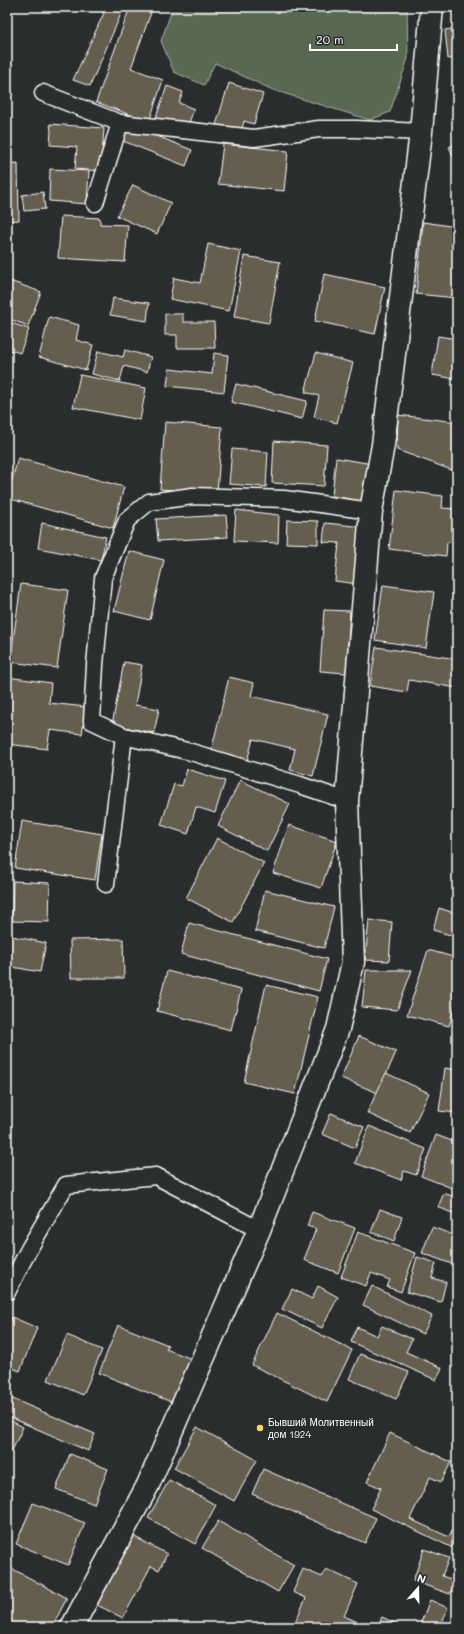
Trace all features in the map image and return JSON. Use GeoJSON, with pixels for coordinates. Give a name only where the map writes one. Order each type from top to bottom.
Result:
{"type":"FeatureCollection","features":[{"type":"Feature","properties":{"kind":"street"},"geometry":{"type":"LineString","coordinates":[[72,1627],[148,1485],[259,1230],[338,1029],[353,962],[347,801],[371,511],[383,445],[421,132],[432,7]]}},
{"type":"Feature","properties":{"kind":"lane"},"geometry":{"type":"LineString","coordinates":[[43,93],[120,123],[254,138],[319,129],[421,132]]}},
{"type":"Feature","properties":{"kind":"lane"},"geometry":{"type":"LineString","coordinates":[[95,203],[120,123]]}},
{"type":"Feature","properties":{"kind":"lane"},"geometry":{"type":"LineString","coordinates":[[347,801],[191,752],[124,736],[92,721],[95,665],[103,578],[127,520],[150,502],[193,496],[284,499],[371,511]]}},
{"type":"Feature","properties":{"kind":"lane"},"geometry":{"type":"LineString","coordinates":[[106,884],[124,736]]}},
{"type":"Feature","properties":{"kind":"lane"},"geometry":{"type":"LineString","coordinates":[[7,1292],[66,1185],[156,1176],[259,1230]]}},
{"type":"Feature","properties":{"kind":"green space"},"geometry":{"type":"Polygon","coordinates":[[[173,7],[407,7],[408,58],[390,112],[370,120],[273,90],[215,63],[204,85],[174,72],[161,41],[173,7]]]}},
{"type":"Feature","properties":{"kind":"building"},"geometry":{"type":"Polygon","coordinates":[[[93,7],[124,7],[90,86],[73,80],[104,13],[93,7]]]}},
{"type":"Feature","properties":{"kind":"building"},"geometry":{"type":"Polygon","coordinates":[[[130,7],[153,7],[131,68],[163,80],[149,122],[96,102],[130,7]]]}},
{"type":"Feature","properties":{"kind":"building"},"geometry":{"type":"Polygon","coordinates":[[[457,28],[457,58],[448,59],[445,30],[457,28]]]}},
{"type":"Feature","properties":{"kind":"building"},"geometry":{"type":"Polygon","coordinates":[[[229,83],[263,94],[254,124],[244,121],[241,133],[216,125],[229,83]]]}},
{"type":"Feature","properties":{"kind":"building"},"geometry":{"type":"Polygon","coordinates":[[[167,86],[183,92],[179,103],[194,109],[186,131],[155,120],[167,86]]]}},
{"type":"Feature","properties":{"kind":"building"},"geometry":{"type":"Polygon","coordinates":[[[50,124],[104,128],[101,171],[75,169],[77,147],[50,145],[50,124]]]}},
{"type":"Feature","properties":{"kind":"building"},"geometry":{"type":"Polygon","coordinates":[[[129,125],[192,150],[186,166],[123,141],[129,125]]]}},
{"type":"Feature","properties":{"kind":"building"},"geometry":{"type":"Polygon","coordinates":[[[457,143],[457,163],[449,147],[457,143]]]}},
{"type":"Feature","properties":{"kind":"building"},"geometry":{"type":"Polygon","coordinates":[[[223,144],[288,151],[284,191],[218,184],[223,144]]]}},
{"type":"Feature","properties":{"kind":"building"},"geometry":{"type":"Polygon","coordinates":[[[18,163],[19,220],[7,221],[7,164],[18,163]]]}},
{"type":"Feature","properties":{"kind":"building"},"geometry":{"type":"Polygon","coordinates":[[[50,169],[89,171],[87,204],[49,201],[50,169]]]}},
{"type":"Feature","properties":{"kind":"building"},"geometry":{"type":"Polygon","coordinates":[[[133,185],[171,203],[157,234],[117,216],[133,185]]]}},
{"type":"Feature","properties":{"kind":"building"},"geometry":{"type":"Polygon","coordinates":[[[43,192],[45,209],[24,211],[22,195],[43,192]]]}},
{"type":"Feature","properties":{"kind":"building"},"geometry":{"type":"Polygon","coordinates":[[[61,216],[100,218],[100,224],[128,225],[125,262],[58,258],[61,216]]]}},
{"type":"Feature","properties":{"kind":"building"},"geometry":{"type":"Polygon","coordinates":[[[423,222],[457,227],[457,298],[416,294],[423,222]]]}},
{"type":"Feature","properties":{"kind":"building"},"geometry":{"type":"Polygon","coordinates":[[[208,244],[241,251],[229,311],[170,299],[174,278],[200,283],[208,244]]]}},
{"type":"Feature","properties":{"kind":"building"},"geometry":{"type":"Polygon","coordinates":[[[244,256],[280,262],[269,323],[234,317],[244,256]]]}},
{"type":"Feature","properties":{"kind":"building"},"geometry":{"type":"Polygon","coordinates":[[[324,274],[385,287],[375,334],[315,321],[324,274]]]}},
{"type":"Feature","properties":{"kind":"building"},"geometry":{"type":"Polygon","coordinates":[[[7,280],[41,292],[28,326],[7,318],[7,313],[11,302],[7,300],[7,280]]]}},
{"type":"Feature","properties":{"kind":"building"},"geometry":{"type":"Polygon","coordinates":[[[113,298],[149,303],[147,321],[110,315],[113,298]]]}},
{"type":"Feature","properties":{"kind":"building"},"geometry":{"type":"Polygon","coordinates":[[[457,311],[457,330],[452,328],[457,311]]]}},
{"type":"Feature","properties":{"kind":"building"},"geometry":{"type":"Polygon","coordinates":[[[165,314],[183,314],[183,322],[214,322],[215,348],[177,348],[177,335],[165,335],[165,314]]]}},
{"type":"Feature","properties":{"kind":"building"},"geometry":{"type":"Polygon","coordinates":[[[49,317],[79,325],[76,340],[93,345],[86,370],[39,357],[49,317]]]}},
{"type":"Feature","properties":{"kind":"building"},"geometry":{"type":"Polygon","coordinates":[[[8,322],[29,329],[20,353],[7,349],[8,322]]]}},
{"type":"Feature","properties":{"kind":"building"},"geometry":{"type":"Polygon","coordinates":[[[438,336],[457,339],[457,379],[432,375],[438,336]]]}},
{"type":"Feature","properties":{"kind":"building"},"geometry":{"type":"Polygon","coordinates":[[[125,350],[151,357],[147,372],[124,366],[120,381],[92,374],[98,351],[123,357],[125,350]]]}},
{"type":"Feature","properties":{"kind":"building"},"geometry":{"type":"Polygon","coordinates":[[[214,353],[228,355],[224,392],[167,386],[169,369],[212,374],[214,353]]]}},
{"type":"Feature","properties":{"kind":"building"},"geometry":{"type":"Polygon","coordinates":[[[316,353],[353,363],[337,423],[314,417],[319,396],[305,392],[316,353]]]}},
{"type":"Feature","properties":{"kind":"building"},"geometry":{"type":"Polygon","coordinates":[[[80,375],[146,388],[140,420],[73,407],[80,375]]]}},
{"type":"Feature","properties":{"kind":"building"},"geometry":{"type":"Polygon","coordinates":[[[236,384],[307,401],[302,419],[231,402],[236,384]]]}},
{"type":"Feature","properties":{"kind":"building"},"geometry":{"type":"Polygon","coordinates":[[[398,415],[457,422],[457,472],[397,450],[398,415]]]}},
{"type":"Feature","properties":{"kind":"building"},"geometry":{"type":"Polygon","coordinates":[[[165,422],[222,427],[217,493],[160,489],[165,422]]]}},
{"type":"Feature","properties":{"kind":"building"},"geometry":{"type":"Polygon","coordinates":[[[274,441],[327,445],[324,486],[272,483],[274,441]]]}},
{"type":"Feature","properties":{"kind":"building"},"geometry":{"type":"Polygon","coordinates":[[[232,449],[268,452],[266,487],[229,484],[232,449]]]}},
{"type":"Feature","properties":{"kind":"building"},"geometry":{"type":"Polygon","coordinates":[[[18,458],[124,487],[113,528],[7,498],[18,458]]]}},
{"type":"Feature","properties":{"kind":"building"},"geometry":{"type":"Polygon","coordinates":[[[336,458],[373,464],[367,502],[332,496],[336,458]]]}},
{"type":"Feature","properties":{"kind":"building"},"geometry":{"type":"Polygon","coordinates":[[[396,490],[443,496],[442,508],[457,509],[457,543],[447,542],[446,556],[389,549],[396,490]]]}},
{"type":"Feature","properties":{"kind":"building"},"geometry":{"type":"Polygon","coordinates":[[[236,510],[279,515],[278,543],[234,541],[236,510]]]}},
{"type":"Feature","properties":{"kind":"building"},"geometry":{"type":"Polygon","coordinates":[[[226,515],[228,537],[158,541],[156,519],[226,515]]]}},
{"type":"Feature","properties":{"kind":"building"},"geometry":{"type":"Polygon","coordinates":[[[287,520],[318,521],[318,544],[286,543],[287,520]]]}},
{"type":"Feature","properties":{"kind":"building"},"geometry":{"type":"Polygon","coordinates":[[[42,523],[106,537],[101,560],[38,548],[42,523]]]}},
{"type":"Feature","properties":{"kind":"building"},"geometry":{"type":"Polygon","coordinates":[[[325,523],[364,527],[358,584],[335,581],[339,543],[323,542],[325,523]]]}},
{"type":"Feature","properties":{"kind":"building"},"geometry":{"type":"Polygon","coordinates":[[[129,551],[164,560],[150,620],[114,611],[129,551]]]}},
{"type":"Feature","properties":{"kind":"building"},"geometry":{"type":"Polygon","coordinates":[[[21,584],[68,590],[57,668],[10,662],[21,584]]]}},
{"type":"Feature","properties":{"kind":"building"},"geometry":{"type":"Polygon","coordinates":[[[383,585],[434,592],[426,648],[375,640],[383,585]]]}},
{"type":"Feature","properties":{"kind":"building"},"geometry":{"type":"Polygon","coordinates":[[[324,610],[350,611],[346,673],[320,671],[324,610]]]}},
{"type":"Feature","properties":{"kind":"building"},"geometry":{"type":"Polygon","coordinates":[[[376,647],[457,659],[457,688],[409,680],[407,692],[370,686],[376,647]]]}},
{"type":"Feature","properties":{"kind":"building"},"geometry":{"type":"Polygon","coordinates":[[[124,662],[142,665],[135,705],[159,709],[154,733],[112,725],[124,662]]]}},
{"type":"Feature","properties":{"kind":"building"},"geometry":{"type":"Polygon","coordinates":[[[7,677],[51,683],[49,703],[86,707],[82,734],[50,730],[47,749],[7,744],[7,677]]]}},
{"type":"Feature","properties":{"kind":"building"},"geometry":{"type":"Polygon","coordinates":[[[229,677],[254,683],[251,696],[328,714],[313,776],[290,770],[295,749],[253,739],[247,761],[211,752],[229,677]]]}},
{"type":"Feature","properties":{"kind":"building"},"geometry":{"type":"Polygon","coordinates":[[[187,769],[225,781],[215,813],[196,807],[188,834],[161,825],[174,784],[182,786],[187,769]]]}},
{"type":"Feature","properties":{"kind":"building"},"geometry":{"type":"Polygon","coordinates":[[[240,780],[290,804],[267,851],[218,826],[240,780]]]}},
{"type":"Feature","properties":{"kind":"building"},"geometry":{"type":"Polygon","coordinates":[[[22,821],[102,834],[95,880],[15,868],[22,821]]]}},
{"type":"Feature","properties":{"kind":"building"},"geometry":{"type":"Polygon","coordinates":[[[289,825],[337,841],[321,888],[273,873],[289,825]]]}},
{"type":"Feature","properties":{"kind":"building"},"geometry":{"type":"Polygon","coordinates":[[[217,838],[264,863],[233,922],[186,898],[217,838]]]}},
{"type":"Feature","properties":{"kind":"building"},"geometry":{"type":"Polygon","coordinates":[[[13,881],[50,883],[49,922],[12,921],[13,881]]]}},
{"type":"Feature","properties":{"kind":"building"},"geometry":{"type":"Polygon","coordinates":[[[265,890],[334,907],[324,948],[255,931],[265,890]]]}},
{"type":"Feature","properties":{"kind":"building"},"geometry":{"type":"Polygon","coordinates":[[[439,908],[457,914],[457,937],[433,930],[439,908]]]}},
{"type":"Feature","properties":{"kind":"building"},"geometry":{"type":"Polygon","coordinates":[[[369,920],[392,922],[389,961],[365,960],[369,920]]]}},
{"type":"Feature","properties":{"kind":"building"},"geometry":{"type":"Polygon","coordinates":[[[189,923],[327,959],[319,991],[181,954],[189,923]]]}},
{"type":"Feature","properties":{"kind":"building"},"geometry":{"type":"Polygon","coordinates":[[[7,935],[46,943],[40,972],[7,966],[7,935]]]}},
{"type":"Feature","properties":{"kind":"building"},"geometry":{"type":"Polygon","coordinates":[[[123,939],[124,978],[71,978],[70,940],[123,939]]]}},
{"type":"Feature","properties":{"kind":"building"},"geometry":{"type":"Polygon","coordinates":[[[428,950],[457,958],[457,999],[449,1026],[407,1015],[428,950]]]}},
{"type":"Feature","properties":{"kind":"building"},"geometry":{"type":"Polygon","coordinates":[[[366,970],[412,970],[397,1010],[362,1007],[366,970]]]}},
{"type":"Feature","properties":{"kind":"building"},"geometry":{"type":"Polygon","coordinates":[[[167,971],[241,990],[231,1030],[157,1011],[167,971]]]}},
{"type":"Feature","properties":{"kind":"building"},"geometry":{"type":"Polygon","coordinates":[[[266,985],[318,997],[295,1094],[244,1082],[266,985]]]}},
{"type":"Feature","properties":{"kind":"building"},"geometry":{"type":"Polygon","coordinates":[[[359,1036],[396,1052],[378,1093],[341,1078],[359,1036]]]}},
{"type":"Feature","properties":{"kind":"building"},"geometry":{"type":"Polygon","coordinates":[[[445,1068],[457,1070],[457,1113],[439,1111],[445,1068]]]}},
{"type":"Feature","properties":{"kind":"building"},"geometry":{"type":"Polygon","coordinates":[[[386,1073],[429,1093],[410,1133],[367,1113],[386,1073]]]}},
{"type":"Feature","properties":{"kind":"building"},"geometry":{"type":"Polygon","coordinates":[[[331,1113],[364,1127],[355,1148],[322,1134],[331,1113]]]}},
{"type":"Feature","properties":{"kind":"building"},"geometry":{"type":"Polygon","coordinates":[[[369,1126],[426,1149],[416,1175],[404,1171],[401,1180],[355,1163],[369,1126]]]}},
{"type":"Feature","properties":{"kind":"building"},"geometry":{"type":"Polygon","coordinates":[[[436,1135],[457,1143],[457,1190],[421,1176],[436,1135]]]}},
{"type":"Feature","properties":{"kind":"building"},"geometry":{"type":"Polygon","coordinates":[[[444,1193],[457,1198],[457,1215],[438,1207],[444,1193]]]}},
{"type":"Feature","properties":{"kind":"building"},"geometry":{"type":"Polygon","coordinates":[[[380,1209],[402,1217],[394,1241],[371,1232],[380,1209]]]}},
{"type":"Feature","properties":{"kind":"building"},"geometry":{"type":"Polygon","coordinates":[[[312,1212],[355,1228],[338,1273],[304,1260],[316,1229],[307,1226],[312,1212]]]}},
{"type":"Feature","properties":{"kind":"building"},"geometry":{"type":"Polygon","coordinates":[[[7,1223],[9,1228],[9,1269],[7,1269],[7,1223]]]}},
{"type":"Feature","properties":{"kind":"building"},"geometry":{"type":"Polygon","coordinates":[[[457,1224],[457,1266],[422,1253],[432,1227],[453,1235],[457,1224]]]}},
{"type":"Feature","properties":{"kind":"building"},"geometry":{"type":"Polygon","coordinates":[[[358,1232],[415,1253],[401,1292],[387,1287],[390,1280],[371,1273],[366,1286],[341,1277],[358,1232]]]}},
{"type":"Feature","properties":{"kind":"building"},"geometry":{"type":"Polygon","coordinates":[[[417,1257],[436,1263],[432,1278],[446,1282],[441,1302],[407,1292],[417,1257]]]}},
{"type":"Feature","properties":{"kind":"building"},"geometry":{"type":"Polygon","coordinates":[[[318,1286],[338,1297],[322,1328],[282,1309],[292,1289],[312,1299],[318,1286]]]}},
{"type":"Feature","properties":{"kind":"building"},"geometry":{"type":"Polygon","coordinates":[[[372,1286],[432,1316],[423,1334],[363,1305],[372,1286]]]}},
{"type":"Feature","properties":{"kind":"building"},"geometry":{"type":"Polygon","coordinates":[[[277,1313],[352,1350],[327,1402],[252,1365],[277,1313]]]}},
{"type":"Feature","properties":{"kind":"building"},"geometry":{"type":"Polygon","coordinates":[[[12,1317],[37,1328],[20,1371],[7,1366],[7,1330],[12,1317]]]}},
{"type":"Feature","properties":{"kind":"building"},"geometry":{"type":"Polygon","coordinates":[[[118,1325],[168,1345],[166,1349],[192,1359],[174,1403],[99,1373],[118,1325]]]}},
{"type":"Feature","properties":{"kind":"building"},"geometry":{"type":"Polygon","coordinates":[[[382,1326],[412,1339],[406,1352],[442,1368],[436,1380],[351,1342],[357,1327],[377,1336],[382,1326]]]}},
{"type":"Feature","properties":{"kind":"building"},"geometry":{"type":"Polygon","coordinates":[[[67,1335],[102,1350],[83,1395],[48,1380],[67,1335]]]}},
{"type":"Feature","properties":{"kind":"building"},"geometry":{"type":"Polygon","coordinates":[[[360,1354],[409,1372],[396,1399],[349,1379],[360,1354]]]}},
{"type":"Feature","properties":{"kind":"building"},"geometry":{"type":"Polygon","coordinates":[[[8,1397],[95,1434],[88,1451],[7,1416],[8,1397]]]}},
{"type":"Feature","properties":{"kind":"building"},"geometry":{"type":"Polygon","coordinates":[[[7,1419],[23,1427],[12,1451],[7,1449],[7,1419]]]}},
{"type":"Feature","properties":{"kind":"building"},"geometry":{"type":"Polygon","coordinates":[[[197,1427],[257,1460],[234,1501],[174,1468],[197,1427]]]}},
{"type":"Feature","properties":{"kind":"building"},"geometry":{"type":"Polygon","coordinates":[[[390,1433],[451,1462],[441,1482],[430,1477],[410,1519],[449,1537],[457,1519],[457,1550],[371,1509],[381,1488],[367,1482],[390,1433]]]}},
{"type":"Feature","properties":{"kind":"building"},"geometry":{"type":"Polygon","coordinates":[[[70,1454],[108,1469],[94,1504],[56,1489],[70,1454]]]}},
{"type":"Feature","properties":{"kind":"building"},"geometry":{"type":"Polygon","coordinates":[[[263,1469],[376,1518],[365,1543],[252,1494],[263,1469]]]}},
{"type":"Feature","properties":{"kind":"building"},"geometry":{"type":"Polygon","coordinates":[[[169,1480],[216,1505],[195,1544],[148,1518],[169,1480]]]}},
{"type":"Feature","properties":{"kind":"building"},"geometry":{"type":"Polygon","coordinates":[[[33,1503],[85,1523],[68,1565],[16,1544],[33,1503]]]}},
{"type":"Feature","properties":{"kind":"building"},"geometry":{"type":"Polygon","coordinates":[[[218,1521],[294,1565],[278,1592],[202,1548],[218,1521]]]}},
{"type":"Feature","properties":{"kind":"building"},"geometry":{"type":"Polygon","coordinates":[[[133,1536],[167,1554],[159,1570],[151,1566],[123,1618],[97,1605],[133,1536]]]}},
{"type":"Feature","properties":{"kind":"building"},"geometry":{"type":"Polygon","coordinates":[[[424,1549],[449,1558],[442,1576],[455,1581],[450,1594],[413,1581],[424,1549]]]}},
{"type":"Feature","properties":{"kind":"building"},"geometry":{"type":"Polygon","coordinates":[[[7,1566],[67,1598],[52,1627],[7,1627],[7,1566]]]}},
{"type":"Feature","properties":{"kind":"building"},"geometry":{"type":"Polygon","coordinates":[[[303,1569],[322,1577],[326,1569],[358,1584],[344,1616],[369,1627],[293,1627],[306,1598],[293,1592],[303,1569]]]}},
{"type":"Feature","properties":{"kind":"building"},"geometry":{"type":"Polygon","coordinates":[[[430,1600],[448,1608],[440,1627],[419,1627],[430,1600]]]}},
{"type":"Feature","properties":{"kind":"building"},"geometry":{"type":"Polygon","coordinates":[[[382,1617],[403,1627],[377,1627],[382,1617]]]}},
{"type":"Feature","properties":{"kind":"place","name":"Бывший Молитвенный дом 1924"},"geometry":{"type":"Point","coordinates":[260,1428]}}]}
